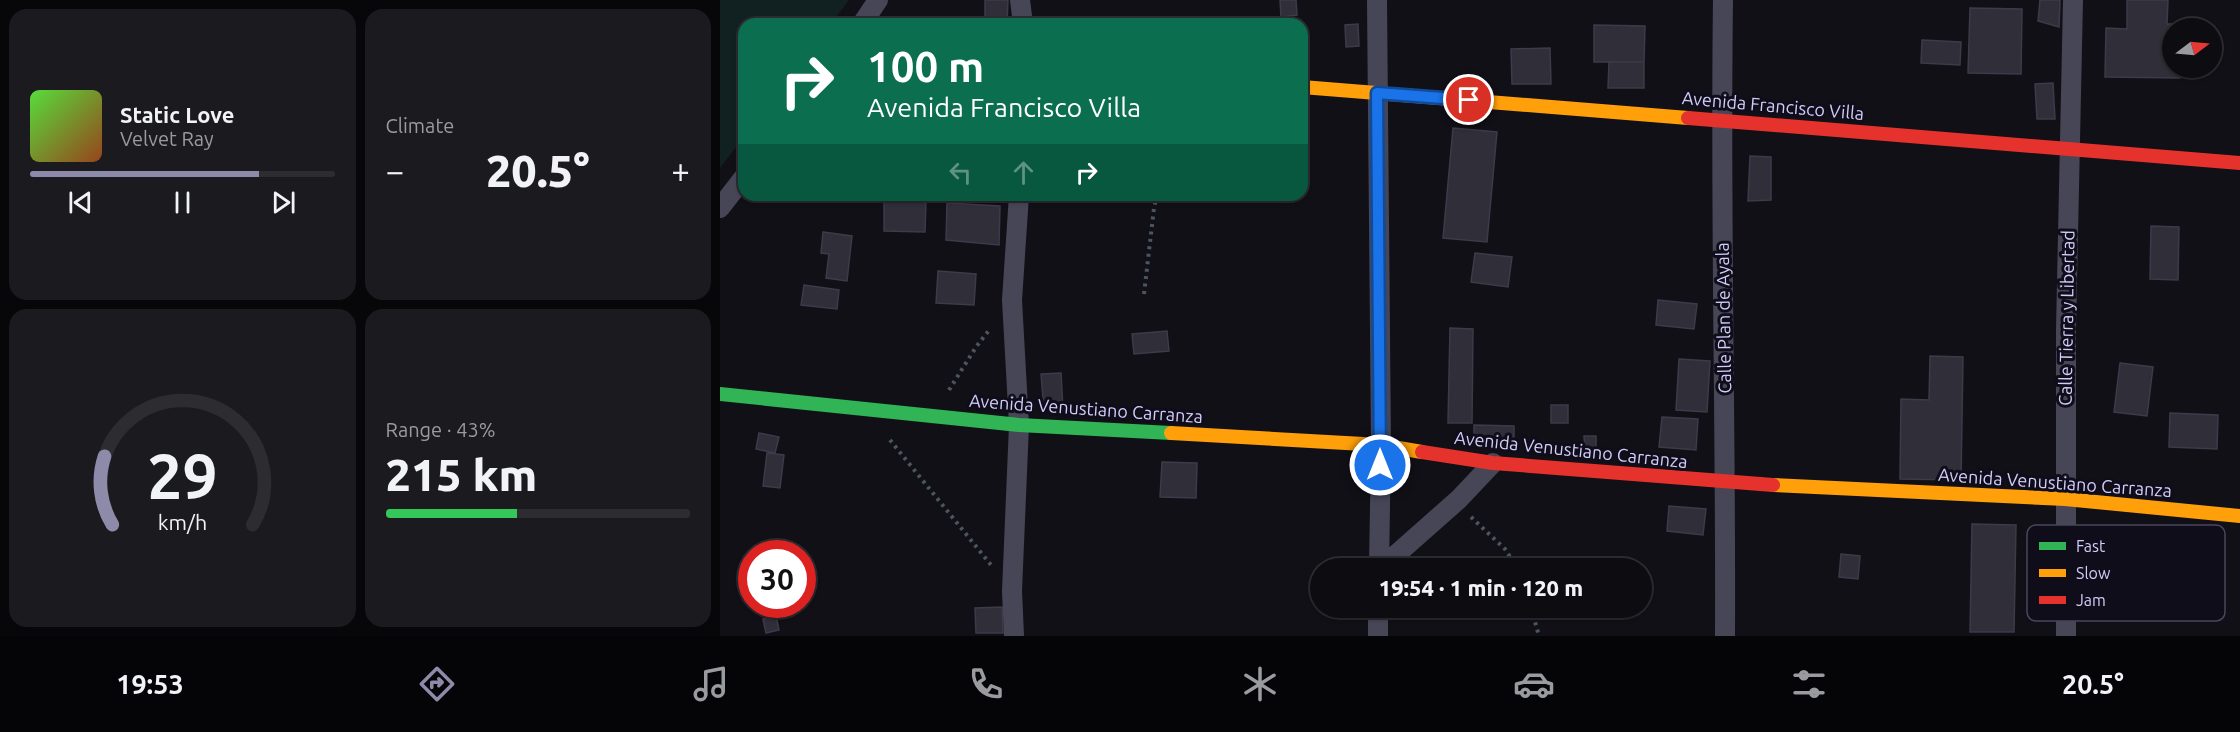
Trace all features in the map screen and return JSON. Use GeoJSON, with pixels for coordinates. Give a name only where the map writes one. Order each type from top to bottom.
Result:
{"type":"FeatureCollection","features":[{"type":"Feature","properties":{"kind":"street"},"geometry":{"type":"LineString","coordinates":[[866,18],[878,0]]}},
{"type":"Feature","properties":{"kind":"street"},"geometry":{"type":"LineString","coordinates":[[1020,0],[1022,18]]}},
{"type":"Feature","properties":{"kind":"street"},"geometry":{"type":"LineString","coordinates":[[1377,0],[1380,558]]}},
{"type":"Feature","properties":{"kind":"street","name":"Calle Plan de Ayala"},"geometry":{"type":"LineString","coordinates":[[1723,0],[1721,120],[1726,483],[1725,636]]}},
{"type":"Feature","properties":{"kind":"street","name":"Calle Tierra y Libertad"},"geometry":{"type":"LineString","coordinates":[[2065,525],[2073,0]]}},
{"type":"Feature","properties":{"kind":"street","name":"Avenida Francisco Villa"},"geometry":{"type":"LineString","coordinates":[[1308,87],[2240,163]]}},
{"type":"Feature","properties":{"kind":"street"},"geometry":{"type":"LineString","coordinates":[[720,208],[738,185]]}},
{"type":"Feature","properties":{"kind":"street"},"geometry":{"type":"LineString","coordinates":[[1014,636],[1012,591],[1018,425],[1012,300],[1019,201]]}},
{"type":"Feature","properties":{"kind":"street","name":"Avenida Venustiano Carranza"},"geometry":{"type":"LineString","coordinates":[[720,394],[1018,425],[1381,445],[1493,463],[1726,483],[2065,499],[2240,516]]}},
{"type":"Feature","properties":{"kind":"street"},"geometry":{"type":"LineString","coordinates":[[1391,558],[1459,499],[1493,463]]}},
{"type":"Feature","properties":{"kind":"street"},"geometry":{"type":"LineString","coordinates":[[1378,618],[1378,636]]}},
{"type":"Feature","properties":{"kind":"street","name":"Calle Tierra y Libertad"},"geometry":{"type":"LineString","coordinates":[[2066,621],[2066,636]]}},
{"type":"Feature","properties":{"kind":"path"},"geometry":{"type":"LineString","coordinates":[[1144,294],[1156,201]]}},
{"type":"Feature","properties":{"kind":"path"},"geometry":{"type":"LineString","coordinates":[[943,399],[976,347],[1012,300]]}},
{"type":"Feature","properties":{"kind":"path"},"geometry":{"type":"LineString","coordinates":[[865,409],[1012,591]]}},
{"type":"Feature","properties":{"kind":"path"},"geometry":{"type":"LineString","coordinates":[[1459,499],[1474,521],[1505,549],[1511,558]]}},
{"type":"Feature","properties":{"kind":"path"},"geometry":{"type":"LineString","coordinates":[[1534,618],[1539,636]]}},
{"type":"Feature","properties":{"kind":"shaded area"},"geometry":{"type":"Polygon","coordinates":[[[720,0],[849,0],[836,18],[738,18],[738,145],[720,168],[720,0]]]}},
{"type":"Feature","properties":{"kind":"building"},"geometry":{"type":"Polygon","coordinates":[[[985,0],[1008,0],[1007,18],[985,18],[985,0]]]}},
{"type":"Feature","properties":{"kind":"building"},"geometry":{"type":"Polygon","coordinates":[[[1280,0],[1296,0],[1297,15],[1281,17],[1280,0]]]}},
{"type":"Feature","properties":{"kind":"building"},"geometry":{"type":"Polygon","coordinates":[[[2040,0],[2060,0],[2059,27],[2038,21],[2040,0]]]}},
{"type":"Feature","properties":{"kind":"building"},"geometry":{"type":"Polygon","coordinates":[[[2127,0],[2168,0],[2167,18],[2162,18],[2162,78],[2105,77],[2106,28],[2127,29],[2127,0]]]}},
{"type":"Feature","properties":{"kind":"building"},"geometry":{"type":"Polygon","coordinates":[[[1970,8],[2022,9],[2021,74],[1968,73],[1970,8]]]}},
{"type":"Feature","properties":{"kind":"building"},"geometry":{"type":"Polygon","coordinates":[[[1358,24],[1359,46],[1346,47],[1345,25],[1358,24]]]}},
{"type":"Feature","properties":{"kind":"building"},"geometry":{"type":"Polygon","coordinates":[[[1594,25],[1645,26],[1644,62],[1594,62],[1594,25]]]}},
{"type":"Feature","properties":{"kind":"building"},"geometry":{"type":"Polygon","coordinates":[[[1922,40],[1961,42],[1960,65],[1921,63],[1922,40]]]}},
{"type":"Feature","properties":{"kind":"building"},"geometry":{"type":"Polygon","coordinates":[[[1550,48],[1551,84],[1512,84],[1511,49],[1550,48]]]}},
{"type":"Feature","properties":{"kind":"building"},"geometry":{"type":"Polygon","coordinates":[[[1609,62],[1644,62],[1644,88],[1608,88],[1609,62]]]}},
{"type":"Feature","properties":{"kind":"building"},"geometry":{"type":"Polygon","coordinates":[[[2053,83],[2055,119],[2037,119],[2035,84],[2053,83]]]}},
{"type":"Feature","properties":{"kind":"building"},"geometry":{"type":"Polygon","coordinates":[[[1453,128],[1497,132],[1487,242],[1443,238],[1453,128]]]}},
{"type":"Feature","properties":{"kind":"building"},"geometry":{"type":"Polygon","coordinates":[[[1750,156],[1771,157],[1771,200],[1748,201],[1750,156]]]}},
{"type":"Feature","properties":{"kind":"building"},"geometry":{"type":"Polygon","coordinates":[[[884,201],[926,201],[925,232],[884,231],[884,201]]]}},
{"type":"Feature","properties":{"kind":"building"},"geometry":{"type":"Polygon","coordinates":[[[947,203],[1000,206],[999,245],[946,240],[947,203]]]}},
{"type":"Feature","properties":{"kind":"building"},"geometry":{"type":"Polygon","coordinates":[[[2151,226],[2179,227],[2178,280],[2150,279],[2151,226]]]}},
{"type":"Feature","properties":{"kind":"building"},"geometry":{"type":"Polygon","coordinates":[[[823,232],[852,236],[847,281],[826,278],[829,254],[821,253],[823,232]]]}},
{"type":"Feature","properties":{"kind":"building"},"geometry":{"type":"Polygon","coordinates":[[[1475,253],[1512,257],[1508,287],[1471,282],[1475,253]]]}},
{"type":"Feature","properties":{"kind":"building"},"geometry":{"type":"Polygon","coordinates":[[[938,271],[976,274],[974,305],[936,303],[938,271]]]}},
{"type":"Feature","properties":{"kind":"building"},"geometry":{"type":"Polygon","coordinates":[[[804,285],[839,290],[837,309],[801,305],[804,285]]]}},
{"type":"Feature","properties":{"kind":"building"},"geometry":{"type":"Polygon","coordinates":[[[1658,300],[1697,304],[1694,329],[1656,325],[1658,300]]]}},
{"type":"Feature","properties":{"kind":"building"},"geometry":{"type":"Polygon","coordinates":[[[1450,328],[1473,329],[1472,423],[1448,423],[1450,328]]]}},
{"type":"Feature","properties":{"kind":"building"},"geometry":{"type":"Polygon","coordinates":[[[1167,331],[1169,351],[1134,354],[1132,334],[1167,331]]]}},
{"type":"Feature","properties":{"kind":"building"},"geometry":{"type":"Polygon","coordinates":[[[1930,356],[1963,357],[1961,480],[1900,479],[1901,399],[1929,400],[1930,356]]]}},
{"type":"Feature","properties":{"kind":"building"},"geometry":{"type":"Polygon","coordinates":[[[1679,359],[1710,361],[1707,412],[1676,410],[1679,359]]]}},
{"type":"Feature","properties":{"kind":"building"},"geometry":{"type":"Polygon","coordinates":[[[2120,363],[2153,367],[2147,416],[2114,412],[2120,363]]]}},
{"type":"Feature","properties":{"kind":"building"},"geometry":{"type":"Polygon","coordinates":[[[1061,373],[1063,410],[1044,411],[1041,374],[1061,373]]]}},
{"type":"Feature","properties":{"kind":"building"},"geometry":{"type":"Polygon","coordinates":[[[1551,405],[1568,405],[1568,423],[1551,423],[1551,405]]]}},
{"type":"Feature","properties":{"kind":"building"},"geometry":{"type":"Polygon","coordinates":[[[2170,413],[2218,415],[2217,449],[2169,447],[2170,413]]]}},
{"type":"Feature","properties":{"kind":"building"},"geometry":{"type":"Polygon","coordinates":[[[1662,417],[1698,419],[1696,450],[1659,447],[1662,417]]]}},
{"type":"Feature","properties":{"kind":"building"},"geometry":{"type":"Polygon","coordinates":[[[1474,425],[1514,426],[1514,446],[1474,445],[1474,425]]]}},
{"type":"Feature","properties":{"kind":"building"},"geometry":{"type":"Polygon","coordinates":[[[759,433],[779,437],[775,453],[756,449],[759,433]]]}},
{"type":"Feature","properties":{"kind":"building"},"geometry":{"type":"Polygon","coordinates":[[[1584,436],[1596,436],[1596,450],[1585,450],[1584,436]]]}},
{"type":"Feature","properties":{"kind":"building"},"geometry":{"type":"Polygon","coordinates":[[[767,453],[784,455],[780,488],[763,486],[767,453]]]}},
{"type":"Feature","properties":{"kind":"building"},"geometry":{"type":"Polygon","coordinates":[[[1162,462],[1197,463],[1196,498],[1160,497],[1162,462]]]}},
{"type":"Feature","properties":{"kind":"building"},"geometry":{"type":"Polygon","coordinates":[[[1669,506],[1706,509],[1703,535],[1667,531],[1669,506]]]}},
{"type":"Feature","properties":{"kind":"building"},"geometry":{"type":"Polygon","coordinates":[[[1972,524],[2016,525],[2014,632],[1970,632],[1972,524]]]}},
{"type":"Feature","properties":{"kind":"building"},"geometry":{"type":"Polygon","coordinates":[[[1841,554],[1860,556],[1858,579],[1839,577],[1841,554]]]}},
{"type":"Feature","properties":{"kind":"building"},"geometry":{"type":"Polygon","coordinates":[[[1002,607],[1003,633],[976,633],[975,608],[1002,607]]]}},
{"type":"Feature","properties":{"kind":"building"},"geometry":{"type":"Polygon","coordinates":[[[776,618],[779,630],[766,633],[763,619],[776,618]]]}},
{"type":"Feature","properties":{"kind":"traffic: fast"},"geometry":{"type":"LineString","coordinates":[[720,394],[1019,425],[1171,433]]}},
{"type":"Feature","properties":{"kind":"traffic: slow"},"geometry":{"type":"LineString","coordinates":[[1308,87],[1688,118]]}},
{"type":"Feature","properties":{"kind":"traffic: slow"},"geometry":{"type":"LineString","coordinates":[[1171,433],[1381,445],[1422,452]]}},
{"type":"Feature","properties":{"kind":"traffic: slow"},"geometry":{"type":"LineString","coordinates":[[1773,485],[2065,499],[2240,516]]}},
{"type":"Feature","properties":{"kind":"traffic: jam"},"geometry":{"type":"LineString","coordinates":[[1688,118],[2240,163]]}},
{"type":"Feature","properties":{"kind":"traffic: jam"},"geometry":{"type":"LineString","coordinates":[[1422,452],[1493,463],[1773,485]]}},
{"type":"Feature","properties":{"kind":"route"},"geometry":{"type":"LineString","coordinates":[[1380,465],[1377,93],[1469,100]]}}]}
